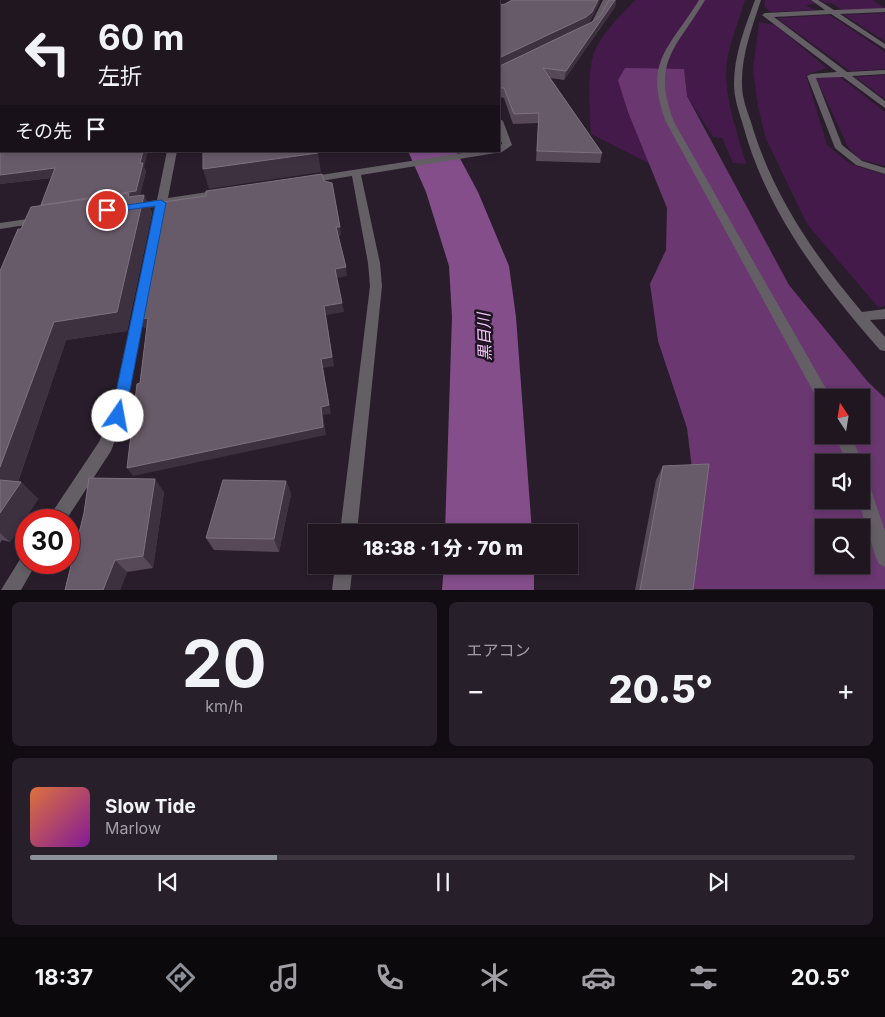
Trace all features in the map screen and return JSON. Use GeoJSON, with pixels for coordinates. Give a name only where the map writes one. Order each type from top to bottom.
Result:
{"type":"FeatureCollection","features":[{"type":"Feature","properties":{"kind":"street"},"geometry":{"type":"LineString","coordinates":[[581,31],[595,23],[606,0]]}},
{"type":"Feature","properties":{"kind":"street"},"geometry":{"type":"LineString","coordinates":[[702,0],[661,70],[661,96],[664,108],[819,389]]}},
{"type":"Feature","properties":{"kind":"street"},"geometry":{"type":"LineString","coordinates":[[758,0],[741,45],[738,83],[754,152],[786,215],[815,261],[858,317],[885,346]]}},
{"type":"Feature","properties":{"kind":"street"},"geometry":{"type":"LineString","coordinates":[[814,0],[885,47]]}},
{"type":"Feature","properties":{"kind":"street"},"geometry":{"type":"LineString","coordinates":[[753,14],[769,16],[885,10]]}},
{"type":"Feature","properties":{"kind":"street"},"geometry":{"type":"LineString","coordinates":[[769,16],[885,105]]}},
{"type":"Feature","properties":{"kind":"street"},"geometry":{"type":"LineString","coordinates":[[885,72],[811,76],[830,130],[838,146],[859,163],[885,172]]}},
{"type":"Feature","properties":{"kind":"street"},"geometry":{"type":"LineString","coordinates":[[500,124],[507,146],[500,149]]}},
{"type":"Feature","properties":{"kind":"street"},"geometry":{"type":"LineString","coordinates":[[63,509],[105,446],[118,416],[172,152]]}},
{"type":"Feature","properties":{"kind":"street"},"geometry":{"type":"LineString","coordinates":[[297,182],[490,152]]}},
{"type":"Feature","properties":{"kind":"street"},"geometry":{"type":"LineString","coordinates":[[349,524],[376,286],[362,172]]}},
{"type":"Feature","properties":{"kind":"street"},"geometry":{"type":"LineString","coordinates":[[123,208],[229,192]]}},
{"type":"Feature","properties":{"kind":"street"},"geometry":{"type":"LineString","coordinates":[[0,226],[57,218]]}},
{"type":"Feature","properties":{"kind":"street"},"geometry":{"type":"LineString","coordinates":[[858,317],[885,314]]}},
{"type":"Feature","properties":{"kind":"street"},"geometry":{"type":"LineString","coordinates":[[869,509],[885,558]]}},
{"type":"Feature","properties":{"kind":"street"},"geometry":{"type":"LineString","coordinates":[[10,590],[20,574]]}},
{"type":"Feature","properties":{"kind":"street"},"geometry":{"type":"LineString","coordinates":[[341,590],[343,574]]}},
{"type":"Feature","properties":{"kind":"shaded area"},"geometry":{"type":"Polygon","coordinates":[[[635,0],[745,0],[728,55],[726,69],[728,96],[746,164],[733,163],[722,138],[713,137],[687,96],[643,146],[650,164],[591,134],[589,84],[593,56],[605,33],[635,0]]]}},
{"type":"Feature","properties":{"kind":"shaded area"},"geometry":{"type":"Polygon","coordinates":[[[765,0],[811,0],[817,4],[806,5],[814,10],[773,12],[764,6],[765,0]]]}},
{"type":"Feature","properties":{"kind":"shaded area"},"geometry":{"type":"Polygon","coordinates":[[[819,0],[872,0],[885,8],[843,10],[831,3],[819,0]]]}},
{"type":"Feature","properties":{"kind":"shaded area"},"geometry":{"type":"Polygon","coordinates":[[[885,13],[885,41],[844,15],[885,13]]]}},
{"type":"Feature","properties":{"kind":"shaded area"},"geometry":{"type":"Polygon","coordinates":[[[830,15],[885,52],[885,69],[850,71],[777,18],[830,15]]]}},
{"type":"Feature","properties":{"kind":"shaded area"},"geometry":{"type":"Polygon","coordinates":[[[759,22],[775,25],[827,68],[806,75],[827,145],[850,164],[885,175],[885,306],[878,307],[807,224],[766,139],[758,107],[753,69],[759,22]]]}},
{"type":"Feature","properties":{"kind":"shaded area"},"geometry":{"type":"Polygon","coordinates":[[[625,68],[684,69],[687,96],[789,285],[868,382],[885,398],[885,589],[680,589],[698,517],[687,428],[658,341],[650,284],[666,250],[667,208],[628,112],[618,80],[625,68]]]}},
{"type":"Feature","properties":{"kind":"shaded area"},"geometry":{"type":"Polygon","coordinates":[[[885,75],[885,99],[855,77],[885,75]]]}},
{"type":"Feature","properties":{"kind":"shaded area"},"geometry":{"type":"Polygon","coordinates":[[[840,77],[885,112],[885,166],[859,159],[848,147],[816,78],[840,77]]]}},
{"type":"Feature","properties":{"kind":"building"},"geometry":{"type":"Polygon","coordinates":[[[512,0],[598,0],[592,12],[586,17],[500,58],[500,5],[512,0]]]}},
{"type":"Feature","properties":{"kind":"building"},"geometry":{"type":"Polygon","coordinates":[[[609,0],[615,0],[566,71],[543,68],[602,153],[537,151],[539,113],[514,114],[504,88],[500,88],[500,66],[592,22],[601,15],[609,0]]]}},
{"type":"Feature","properties":{"kind":"building"},"geometry":{"type":"Polygon","coordinates":[[[0,152],[143,152],[140,163],[143,163],[136,191],[41,205],[55,168],[0,175],[0,152]]]}},
{"type":"Feature","properties":{"kind":"building"},"geometry":{"type":"Polygon","coordinates":[[[203,152],[318,153],[203,169],[203,152]]]}},
{"type":"Feature","properties":{"kind":"building"},"geometry":{"type":"Polygon","coordinates":[[[322,174],[324,181],[332,183],[340,227],[336,227],[346,267],[335,269],[342,303],[324,306],[332,357],[321,359],[329,405],[321,407],[323,427],[127,468],[137,384],[140,383],[148,318],[139,319],[163,202],[206,196],[206,191],[322,174]]]}},
{"type":"Feature","properties":{"kind":"building"},"geometry":{"type":"Polygon","coordinates":[[[129,193],[128,197],[144,195],[117,312],[54,322],[0,467],[0,271],[18,229],[21,229],[31,207],[129,193]]]}},
{"type":"Feature","properties":{"kind":"building"},"geometry":{"type":"Polygon","coordinates":[[[709,464],[693,590],[640,590],[663,466],[709,464]]]}},
{"type":"Feature","properties":{"kind":"building"},"geometry":{"type":"Polygon","coordinates":[[[89,478],[155,479],[143,556],[115,560],[103,590],[65,590],[69,574],[80,574],[80,529],[89,478]]]}},
{"type":"Feature","properties":{"kind":"building"},"geometry":{"type":"Polygon","coordinates":[[[0,480],[21,482],[0,513],[0,480]]]}},
{"type":"Feature","properties":{"kind":"building"},"geometry":{"type":"Polygon","coordinates":[[[223,480],[286,481],[274,539],[206,538],[223,480]]]}},
{"type":"Feature","properties":{"kind":"waterway","name":"黒目川"},"geometry":{"type":"LineString","coordinates":[[432,152],[452,192],[479,266],[484,317],[489,524]]}},
{"type":"Feature","properties":{"kind":"waterway","name":"黒目川"},"geometry":{"type":"LineString","coordinates":[[488,590],[489,574]]}},
{"type":"Feature","properties":{"kind":"route"},"geometry":{"type":"LineString","coordinates":[[107,210],[161,203],[118,416]]}}]}
